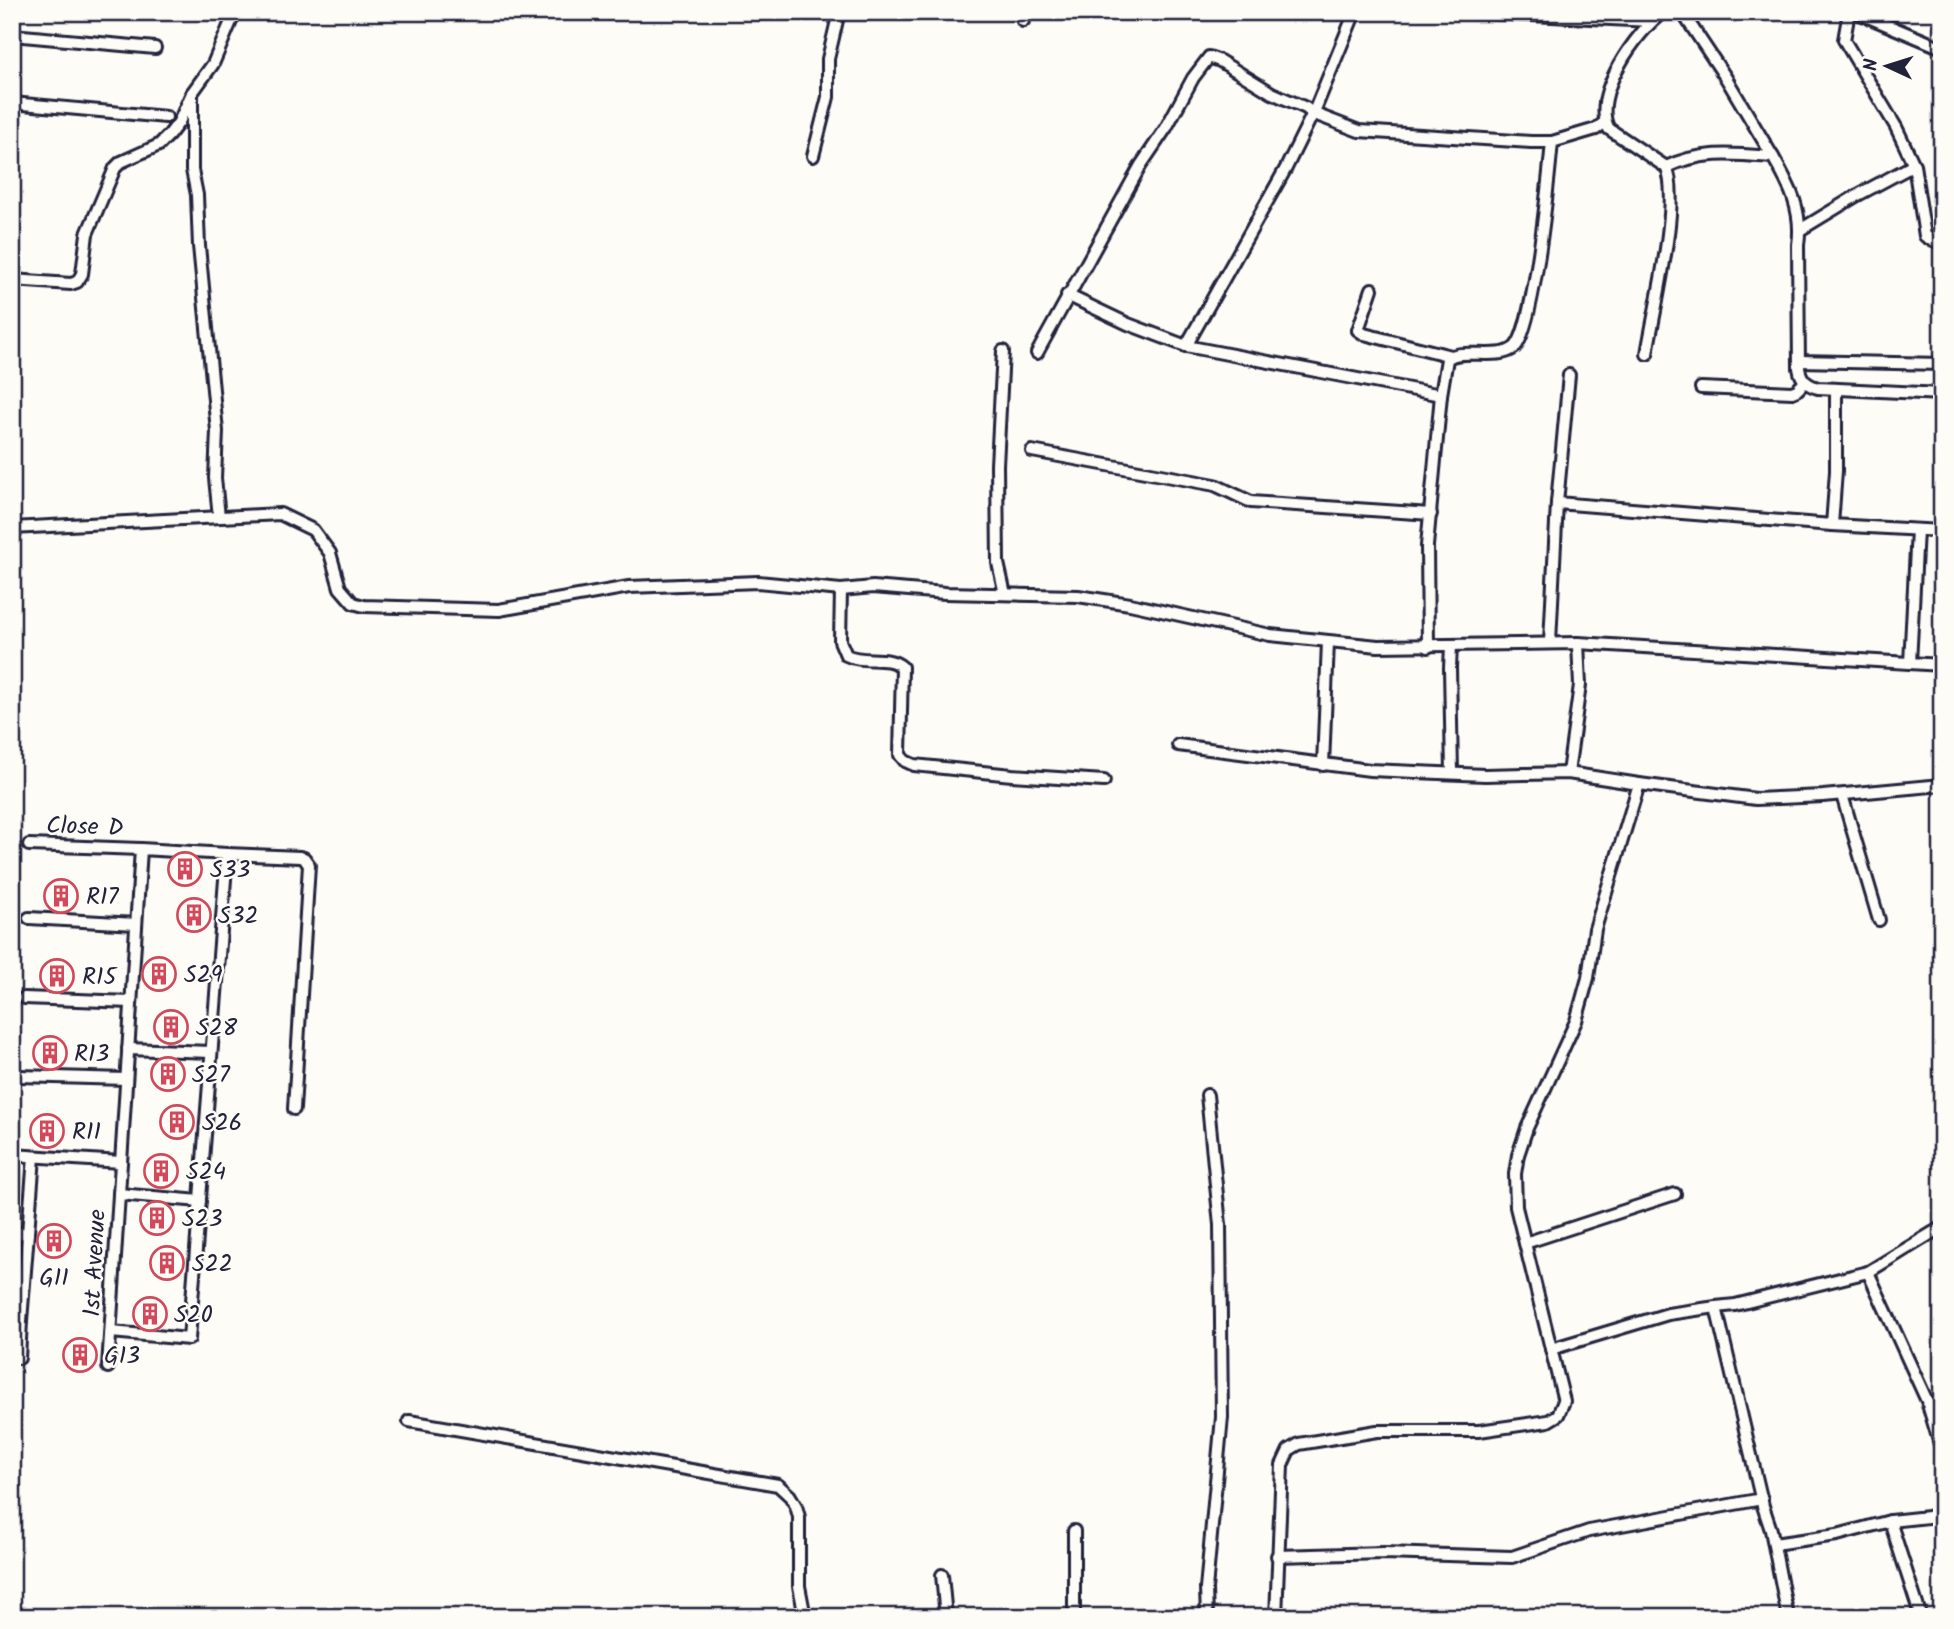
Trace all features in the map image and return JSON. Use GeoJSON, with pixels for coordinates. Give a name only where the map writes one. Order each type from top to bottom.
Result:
{"type":"FeatureCollection","features":[{"type":"Feature","properties":{"kind":"street"},"geometry":{"type":"LineString","coordinates":[[12,280],[71,284],[77,282],[82,274],[88,234],[115,168],[121,162],[159,145],[179,122],[192,93],[213,64],[235,12]]}},
{"type":"Feature","properties":{"kind":"street"},"geometry":{"type":"LineString","coordinates":[[813,156],[828,97],[828,59],[839,12]]}},
{"type":"Feature","properties":{"kind":"street"},"geometry":{"type":"LineString","coordinates":[[1186,346],[1252,232],[1312,113],[1355,12]]}},
{"type":"Feature","properties":{"kind":"street"},"geometry":{"type":"LineString","coordinates":[[1470,12],[1651,21]]}},
{"type":"Feature","properties":{"kind":"street"},"geometry":{"type":"LineString","coordinates":[[1647,354],[1672,200],[1671,176],[1666,167],[1609,129],[1605,122],[1605,105],[1618,66],[1651,21],[1663,12]]}},
{"type":"Feature","properties":{"kind":"street"},"geometry":{"type":"LineString","coordinates":[[1682,12],[1726,78],[1794,195],[1800,230],[1799,361],[1800,376],[1804,382],[1818,388],[1942,394]]}},
{"type":"Feature","properties":{"kind":"street"},"geometry":{"type":"LineString","coordinates":[[1849,12],[1844,40],[1896,127],[1914,165],[1925,236],[1942,242]]}},
{"type":"Feature","properties":{"kind":"street"},"geometry":{"type":"LineString","coordinates":[[1856,12],[1942,48]]}},
{"type":"Feature","properties":{"kind":"street"},"geometry":{"type":"LineString","coordinates":[[12,35],[155,48]]}},
{"type":"Feature","properties":{"kind":"street"},"geometry":{"type":"LineString","coordinates":[[1037,353],[1141,165],[1166,128],[1193,78],[1209,57],[1312,113],[1359,131],[1552,142],[1596,129],[1605,122]]}},
{"type":"Feature","properties":{"kind":"street"},"geometry":{"type":"LineString","coordinates":[[192,93],[192,170],[197,195],[199,246],[217,431],[215,478],[219,517]]}},
{"type":"Feature","properties":{"kind":"street"},"geometry":{"type":"LineString","coordinates":[[12,103],[166,117]]}},
{"type":"Feature","properties":{"kind":"street"},"geometry":{"type":"LineString","coordinates":[[1372,289],[1358,330],[1364,334],[1451,356],[1507,352],[1518,344],[1524,329],[1541,241],[1552,142]]}},
{"type":"Feature","properties":{"kind":"street"},"geometry":{"type":"LineString","coordinates":[[1666,167],[1685,158],[1710,154],[1773,157]]}},
{"type":"Feature","properties":{"kind":"street"},"geometry":{"type":"LineString","coordinates":[[1800,230],[1914,165]]}},
{"type":"Feature","properties":{"kind":"street"},"geometry":{"type":"LineString","coordinates":[[1067,295],[1128,324],[1186,346],[1441,394]]}},
{"type":"Feature","properties":{"kind":"street"},"geometry":{"type":"LineString","coordinates":[[1003,351],[997,465],[998,563],[1005,594]]}},
{"type":"Feature","properties":{"kind":"street"},"geometry":{"type":"LineString","coordinates":[[1428,647],[1426,569],[1441,394],[1447,359],[1451,356]]}},
{"type":"Feature","properties":{"kind":"street"},"geometry":{"type":"LineString","coordinates":[[1799,361],[1942,364]]}},
{"type":"Feature","properties":{"kind":"street"},"geometry":{"type":"LineString","coordinates":[[1549,642],[1557,503],[1569,375]]}},
{"type":"Feature","properties":{"kind":"street"},"geometry":{"type":"LineString","coordinates":[[1701,388],[1792,392],[1804,382]]}},
{"type":"Feature","properties":{"kind":"street"},"geometry":{"type":"LineString","coordinates":[[1832,525],[1836,471],[1836,389]]}},
{"type":"Feature","properties":{"kind":"street"},"geometry":{"type":"LineString","coordinates":[[1032,451],[1214,485],[1251,502],[1431,514]]}},
{"type":"Feature","properties":{"kind":"street"},"geometry":{"type":"LineString","coordinates":[[1557,503],[1942,531]]}},
{"type":"Feature","properties":{"kind":"street"},"geometry":{"type":"LineString","coordinates":[[12,528],[280,514],[313,530],[330,553],[340,588],[352,603],[364,606],[499,610],[629,587],[758,582],[841,590],[873,587],[945,593],[1078,596],[1270,635],[1328,642],[1428,647],[1578,643],[1942,665]]}},
{"type":"Feature","properties":{"kind":"street"},"geometry":{"type":"LineString","coordinates":[[1910,663],[1917,530]]}},
{"type":"Feature","properties":{"kind":"street"},"geometry":{"type":"LineString","coordinates":[[841,590],[839,641],[846,656],[854,659],[892,661],[902,667],[900,755],[905,761],[914,765],[1012,775],[1104,780]]}},
{"type":"Feature","properties":{"kind":"street"},"geometry":{"type":"LineString","coordinates":[[1323,765],[1328,642]]}},
{"type":"Feature","properties":{"kind":"street"},"geometry":{"type":"LineString","coordinates":[[1568,773],[1580,685],[1578,643]]}},
{"type":"Feature","properties":{"kind":"street"},"geometry":{"type":"LineString","coordinates":[[1451,646],[1452,773]]}},
{"type":"Feature","properties":{"kind":"street"},"geometry":{"type":"LineString","coordinates":[[1178,745],[1370,770],[1485,775],[1568,773],[1756,799],[1942,785]]}},
{"type":"Feature","properties":{"kind":"street"},"geometry":{"type":"LineString","coordinates":[[1276,1617],[1282,1465],[1289,1450],[1299,1444],[1377,1431],[1479,1432],[1548,1422],[1558,1415],[1564,1401],[1517,1207],[1515,1174],[1527,1128],[1576,1021],[1588,978],[1595,929],[1639,784]]}},
{"type":"Feature","properties":{"kind":"street"},"geometry":{"type":"LineString","coordinates":[[1842,794],[1879,920]]}},
{"type":"Feature","properties":{"kind":"street","name":"Close D"},"geometry":{"type":"LineString","coordinates":[[29,845],[304,858],[309,865],[294,1109]]}},
{"type":"Feature","properties":{"kind":"street","name":"1st Avenue"},"geometry":{"type":"LineString","coordinates":[[108,1367],[141,849]]}},
{"type":"Feature","properties":{"kind":"street"},"geometry":{"type":"LineString","coordinates":[[111,1332],[189,1339],[227,854]]}},
{"type":"Feature","properties":{"kind":"street"},"geometry":{"type":"LineString","coordinates":[[29,918],[136,924]]}},
{"type":"Feature","properties":{"kind":"street"},"geometry":{"type":"LineString","coordinates":[[24,998],[131,1002]]}},
{"type":"Feature","properties":{"kind":"street"},"geometry":{"type":"LineString","coordinates":[[128,1049],[211,1052]]}},
{"type":"Feature","properties":{"kind":"street"},"geometry":{"type":"LineString","coordinates":[[19,1076],[126,1079]]}},
{"type":"Feature","properties":{"kind":"street"},"geometry":{"type":"LineString","coordinates":[[1207,1095],[1220,1226],[1222,1406],[1206,1589],[1207,1617]]}},
{"type":"Feature","properties":{"kind":"street"},"geometry":{"type":"LineString","coordinates":[[12,1155],[121,1162]]}},
{"type":"Feature","properties":{"kind":"street"},"geometry":{"type":"LineString","coordinates":[[19,1358],[17,1320],[34,1157]]}},
{"type":"Feature","properties":{"kind":"street"},"geometry":{"type":"LineString","coordinates":[[119,1194],[200,1200]]}},
{"type":"Feature","properties":{"kind":"street"},"geometry":{"type":"LineString","coordinates":[[1525,1243],[1675,1194]]}},
{"type":"Feature","properties":{"kind":"street"},"geometry":{"type":"LineString","coordinates":[[1551,1349],[1675,1312],[1735,1305],[1868,1272],[1942,1227]]}},
{"type":"Feature","properties":{"kind":"street"},"geometry":{"type":"LineString","coordinates":[[12,1232],[28,1234]]}},
{"type":"Feature","properties":{"kind":"street"},"geometry":{"type":"LineString","coordinates":[[1868,1272],[1927,1401],[1942,1451]]}},
{"type":"Feature","properties":{"kind":"street"},"geometry":{"type":"LineString","coordinates":[[1716,1307],[1774,1544],[1787,1617]]}},
{"type":"Feature","properties":{"kind":"street"},"geometry":{"type":"LineString","coordinates":[[409,1421],[778,1485],[790,1496],[799,1517],[799,1586],[805,1617]]}},
{"type":"Feature","properties":{"kind":"street"},"geometry":{"type":"LineString","coordinates":[[1277,1556],[1384,1553],[1512,1557],[1589,1531],[1762,1499]]}},
{"type":"Feature","properties":{"kind":"street"},"geometry":{"type":"LineString","coordinates":[[1774,1544],[1837,1535],[1890,1521],[1928,1517],[1942,1512]]}},
{"type":"Feature","properties":{"kind":"street"},"geometry":{"type":"LineString","coordinates":[[1890,1521],[1921,1617]]}},
{"type":"Feature","properties":{"kind":"street"},"geometry":{"type":"LineString","coordinates":[[1074,1531],[1074,1617]]}},
{"type":"Feature","properties":{"kind":"street"},"geometry":{"type":"LineString","coordinates":[[942,1575],[946,1617]]}},
{"type":"Feature","properties":{"kind":"place","name":"S33"},"geometry":{"type":"Point","coordinates":[185,869]}},
{"type":"Feature","properties":{"kind":"place","name":"R17"},"geometry":{"type":"Point","coordinates":[61,896]}},
{"type":"Feature","properties":{"kind":"place","name":"S32"},"geometry":{"type":"Point","coordinates":[194,915]}},
{"type":"Feature","properties":{"kind":"place","name":"S29"},"geometry":{"type":"Point","coordinates":[159,974]}},
{"type":"Feature","properties":{"kind":"place","name":"R15"},"geometry":{"type":"Point","coordinates":[57,976]}},
{"type":"Feature","properties":{"kind":"place","name":"S28"},"geometry":{"type":"Point","coordinates":[171,1027]}},
{"type":"Feature","properties":{"kind":"place","name":"R13"},"geometry":{"type":"Point","coordinates":[50,1053]}},
{"type":"Feature","properties":{"kind":"place","name":"S27"},"geometry":{"type":"Point","coordinates":[168,1074]}},
{"type":"Feature","properties":{"kind":"place","name":"S26"},"geometry":{"type":"Point","coordinates":[177,1122]}},
{"type":"Feature","properties":{"kind":"place","name":"R11"},"geometry":{"type":"Point","coordinates":[47,1131]}},
{"type":"Feature","properties":{"kind":"place","name":"S24"},"geometry":{"type":"Point","coordinates":[161,1171]}},
{"type":"Feature","properties":{"kind":"place","name":"S23"},"geometry":{"type":"Point","coordinates":[157,1218]}},
{"type":"Feature","properties":{"kind":"place","name":"G11"},"geometry":{"type":"Point","coordinates":[54,1241]}},
{"type":"Feature","properties":{"kind":"place","name":"S22"},"geometry":{"type":"Point","coordinates":[167,1263]}},
{"type":"Feature","properties":{"kind":"place","name":"S20"},"geometry":{"type":"Point","coordinates":[150,1314]}},
{"type":"Feature","properties":{"kind":"place","name":"G13"},"geometry":{"type":"Point","coordinates":[80,1355]}}]}
